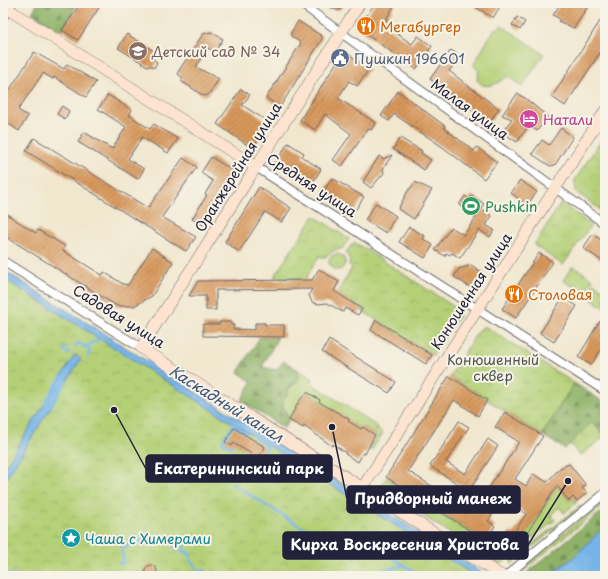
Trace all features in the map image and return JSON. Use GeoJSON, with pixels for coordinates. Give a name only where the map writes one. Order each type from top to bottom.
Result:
{"type":"FeatureCollection","features":[{"type":"Feature","properties":{"kind":"main road","name":"Оранжерейная улица"},"geometry":{"type":"LineString","coordinates":[[141,348],[360,3]]}},
{"type":"Feature","properties":{"kind":"main road","name":"Средняя улица"},"geometry":{"type":"LineString","coordinates":[[6,9],[256,167]]}},
{"type":"Feature","properties":{"kind":"main road","name":"Конюшенная улица"},"geometry":{"type":"LineString","coordinates":[[363,487],[605,111]]}},
{"type":"Feature","properties":{"kind":"main road","name":"Садовая улица"},"geometry":{"type":"LineString","coordinates":[[141,348],[502,576]]}},
{"type":"Feature","properties":{"kind":"street","name":"Малая улица"},"geometry":{"type":"LineString","coordinates":[[300,3],[556,187],[605,224]]}},
{"type":"Feature","properties":{"kind":"street","name":"Средняя улица"},"geometry":{"type":"LineString","coordinates":[[256,167],[605,391]]}},
{"type":"Feature","properties":{"kind":"street","name":"Садовая улица"},"geometry":{"type":"LineString","coordinates":[[3,261],[141,348]]}},
{"type":"Feature","properties":{"kind":"street"},"geometry":{"type":"LineString","coordinates":[[506,576],[605,493]]}},
{"type":"Feature","properties":{"kind":"green space"},"geometry":{"type":"Polygon","coordinates":[[[38,3],[78,3],[61,31],[32,13],[38,3]]]}},
{"type":"Feature","properties":{"kind":"green space"},"geometry":{"type":"Polygon","coordinates":[[[501,25],[544,54],[522,87],[508,76],[497,83],[488,86],[481,84],[477,80],[479,71],[474,66],[475,62],[495,28],[499,29],[501,25]]]}},
{"type":"Feature","properties":{"kind":"green space"},"geometry":{"type":"Polygon","coordinates":[[[605,134],[605,213],[576,192],[575,180],[605,134]]]}},
{"type":"Feature","properties":{"kind":"green space"},"geometry":{"type":"Polygon","coordinates":[[[561,203],[591,225],[563,265],[534,245],[561,203]]]}},
{"type":"Feature","properties":{"kind":"green space"},"geometry":{"type":"Polygon","coordinates":[[[314,216],[349,239],[342,249],[335,250],[324,258],[319,256],[305,280],[274,277],[314,216]]]}},
{"type":"Feature","properties":{"kind":"green space","name":"Конюшенный сквер"},"geometry":{"type":"Polygon","coordinates":[[[354,242],[459,310],[459,316],[433,355],[362,311],[362,309],[337,293],[352,268],[349,265],[350,260],[346,252],[354,242]]]}},
{"type":"Feature","properties":{"kind":"green space"},"geometry":{"type":"Polygon","coordinates":[[[337,254],[344,259],[345,262],[340,269],[337,270],[330,265],[329,262],[334,255],[337,254]]]}},
{"type":"Feature","properties":{"kind":"green space"},"geometry":{"type":"Polygon","coordinates":[[[573,266],[593,279],[583,293],[563,280],[573,266]]]}},
{"type":"Feature","properties":{"kind":"green space"},"geometry":{"type":"Polygon","coordinates":[[[3,270],[487,576],[3,576],[3,270]]]}},
{"type":"Feature","properties":{"kind":"green space"},"geometry":{"type":"Polygon","coordinates":[[[594,283],[605,291],[605,308],[586,296],[594,283]]]}},
{"type":"Feature","properties":{"kind":"green space","name":"Конюшенный сквер"},"geometry":{"type":"Polygon","coordinates":[[[484,326],[574,383],[542,435],[450,376],[478,331],[484,326]]]}},
{"type":"Feature","properties":{"kind":"green space"},"geometry":{"type":"Polygon","coordinates":[[[260,337],[278,337],[262,367],[276,370],[284,361],[297,369],[299,376],[296,383],[289,388],[287,396],[283,399],[283,407],[289,420],[284,428],[241,401],[252,382],[238,372],[260,337]]]}},
{"type":"Feature","properties":{"kind":"green space"},"geometry":{"type":"Polygon","coordinates":[[[297,369],[313,379],[311,383],[378,427],[375,432],[377,429],[383,433],[371,451],[369,449],[376,435],[363,427],[361,429],[348,421],[348,419],[319,402],[320,400],[307,392],[299,401],[289,420],[283,407],[283,399],[287,395],[289,388],[296,383],[299,376],[297,369]]]}},
{"type":"Feature","properties":{"kind":"green space"},"geometry":{"type":"Polygon","coordinates":[[[574,383],[605,403],[605,435],[592,422],[565,449],[542,435],[574,383]]]}},
{"type":"Feature","properties":{"kind":"green space"},"geometry":{"type":"Polygon","coordinates":[[[592,422],[605,436],[580,456],[570,444],[592,422]]]}},
{"type":"Feature","properties":{"kind":"green space"},"geometry":{"type":"Polygon","coordinates":[[[386,478],[484,540],[478,551],[379,488],[386,478]]]}},
{"type":"Feature","properties":{"kind":"green space"},"geometry":{"type":"Polygon","coordinates":[[[557,486],[569,501],[573,498],[577,502],[564,513],[559,507],[551,515],[555,520],[522,546],[520,544],[557,486]]]}},
{"type":"Feature","properties":{"kind":"green space"},"geometry":{"type":"Polygon","coordinates":[[[605,499],[605,504],[520,573],[517,571],[605,499]]]}},
{"type":"Feature","properties":{"kind":"green space"},"geometry":{"type":"Polygon","coordinates":[[[579,507],[582,507],[511,564],[512,560],[579,507]]]}},
{"type":"Feature","properties":{"kind":"green space"},"geometry":{"type":"Polygon","coordinates":[[[605,509],[605,526],[572,559],[545,576],[523,576],[605,509]]]}},
{"type":"Feature","properties":{"kind":"green space"},"geometry":{"type":"Polygon","coordinates":[[[491,544],[510,557],[500,565],[485,555],[491,544]]]}},
{"type":"Feature","properties":{"kind":"water"},"geometry":{"type":"Polygon","coordinates":[[[3,270],[487,576],[475,576],[3,278],[3,270]]]}},
{"type":"Feature","properties":{"kind":"water"},"geometry":{"type":"Polygon","coordinates":[[[75,355],[81,359],[60,392],[54,388],[75,355]]]}},
{"type":"Feature","properties":{"kind":"water"},"geometry":{"type":"Polygon","coordinates":[[[52,392],[58,396],[3,483],[3,470],[52,392]]]}},
{"type":"Feature","properties":{"kind":"water"},"geometry":{"type":"Polygon","coordinates":[[[605,526],[605,576],[545,576],[572,559],[605,526]]]}},
{"type":"Feature","properties":{"kind":"building"},"geometry":{"type":"Polygon","coordinates":[[[81,3],[102,3],[78,40],[62,30],[81,3]]]}},
{"type":"Feature","properties":{"kind":"building"},"geometry":{"type":"Polygon","coordinates":[[[320,3],[344,3],[340,10],[336,10],[320,3]]]}},
{"type":"Feature","properties":{"kind":"building"},"geometry":{"type":"Polygon","coordinates":[[[375,3],[396,3],[383,24],[412,44],[418,36],[432,46],[416,69],[363,32],[361,24],[375,3]]]}},
{"type":"Feature","properties":{"kind":"building"},"geometry":{"type":"Polygon","coordinates":[[[469,3],[502,3],[493,18],[469,3]]]}},
{"type":"Feature","properties":{"kind":"building"},"geometry":{"type":"Polygon","coordinates":[[[561,3],[590,3],[574,28],[558,21],[560,19],[553,15],[561,3]]]}},
{"type":"Feature","properties":{"kind":"building"},"geometry":{"type":"Polygon","coordinates":[[[517,17],[525,22],[520,30],[512,25],[517,17]]]}},
{"type":"Feature","properties":{"kind":"building"},"geometry":{"type":"Polygon","coordinates":[[[298,21],[322,36],[322,39],[280,107],[266,98],[301,43],[291,36],[291,33],[298,21]]]}},
{"type":"Feature","properties":{"kind":"building"},"geometry":{"type":"Polygon","coordinates":[[[600,21],[605,24],[605,45],[565,106],[552,97],[600,21]]]}},
{"type":"Feature","properties":{"kind":"building"},"geometry":{"type":"Polygon","coordinates":[[[211,32],[223,39],[215,52],[208,48],[196,67],[219,79],[208,95],[204,96],[181,81],[183,78],[178,72],[203,34],[211,32]]]}},
{"type":"Feature","properties":{"kind":"building"},"geometry":{"type":"Polygon","coordinates":[[[127,34],[157,53],[153,59],[157,62],[154,68],[150,65],[149,67],[118,48],[127,34]]]}},
{"type":"Feature","properties":{"kind":"building"},"geometry":{"type":"Polygon","coordinates":[[[451,50],[461,56],[449,71],[499,109],[489,123],[430,79],[451,50]]]}},
{"type":"Feature","properties":{"kind":"building"},"geometry":{"type":"Polygon","coordinates":[[[344,51],[369,69],[357,86],[349,81],[338,98],[376,123],[371,130],[368,129],[342,166],[333,160],[351,134],[325,114],[315,130],[300,120],[344,51]]]}},
{"type":"Feature","properties":{"kind":"building"},"geometry":{"type":"Polygon","coordinates":[[[34,52],[64,69],[67,64],[96,82],[86,97],[54,77],[53,79],[43,73],[18,110],[28,116],[19,131],[3,120],[3,100],[34,52]]]}},
{"type":"Feature","properties":{"kind":"building"},"geometry":{"type":"Polygon","coordinates":[[[241,89],[250,95],[242,105],[270,123],[255,145],[252,146],[249,146],[217,124],[241,89]]]}},
{"type":"Feature","properties":{"kind":"building"},"geometry":{"type":"Polygon","coordinates":[[[398,91],[445,126],[444,128],[474,151],[477,147],[497,162],[484,179],[444,148],[394,114],[389,121],[381,116],[398,91]]]}},
{"type":"Feature","properties":{"kind":"building","name":"Натали"},"geometry":{"type":"Polygon","coordinates":[[[517,94],[525,98],[548,117],[537,131],[529,125],[517,142],[502,132],[512,119],[502,115],[517,94]]]}},
{"type":"Feature","properties":{"kind":"building"},"geometry":{"type":"Polygon","coordinates":[[[108,95],[132,110],[129,115],[150,129],[154,124],[178,139],[168,153],[142,137],[128,159],[144,169],[138,179],[78,142],[84,132],[112,149],[126,127],[98,109],[108,95]]]}},
{"type":"Feature","properties":{"kind":"building"},"geometry":{"type":"Polygon","coordinates":[[[62,106],[69,111],[65,119],[57,114],[62,106]]]}},
{"type":"Feature","properties":{"kind":"building"},"geometry":{"type":"Polygon","coordinates":[[[561,128],[573,137],[555,165],[550,166],[532,154],[542,140],[549,145],[561,128]]]}},
{"type":"Feature","properties":{"kind":"building"},"geometry":{"type":"Polygon","coordinates":[[[34,138],[148,208],[183,158],[197,167],[162,217],[196,237],[186,251],[26,151],[34,138]]]}},
{"type":"Feature","properties":{"kind":"building"},"geometry":{"type":"Polygon","coordinates":[[[400,138],[422,151],[421,153],[431,160],[424,170],[393,149],[400,138]]]}},
{"type":"Feature","properties":{"kind":"building"},"geometry":{"type":"Polygon","coordinates":[[[288,143],[304,153],[302,157],[321,169],[312,184],[279,164],[278,159],[288,143]]]}},
{"type":"Feature","properties":{"kind":"building"},"geometry":{"type":"Polygon","coordinates":[[[392,155],[383,169],[384,173],[371,188],[363,182],[379,156],[383,159],[392,155]]]}},
{"type":"Feature","properties":{"kind":"building"},"geometry":{"type":"Polygon","coordinates":[[[211,157],[237,173],[202,225],[192,219],[207,195],[205,194],[213,181],[201,173],[211,157]]]}},
{"type":"Feature","properties":{"kind":"building"},"geometry":{"type":"Polygon","coordinates":[[[332,178],[364,197],[354,212],[323,192],[332,178]]]}},
{"type":"Feature","properties":{"kind":"building"},"geometry":{"type":"Polygon","coordinates":[[[520,180],[537,192],[527,205],[511,193],[520,180]]]}},
{"type":"Feature","properties":{"kind":"building"},"geometry":{"type":"Polygon","coordinates":[[[415,182],[432,190],[414,219],[398,209],[409,189],[415,182]]]}},
{"type":"Feature","properties":{"kind":"building"},"geometry":{"type":"Polygon","coordinates":[[[259,187],[291,208],[282,222],[265,212],[239,252],[225,242],[259,187]]]}},
{"type":"Feature","properties":{"kind":"building"},"geometry":{"type":"Polygon","coordinates":[[[472,195],[484,204],[481,208],[492,216],[486,225],[494,230],[490,237],[479,230],[460,258],[452,253],[450,255],[446,253],[445,256],[435,250],[451,227],[464,235],[476,217],[459,205],[465,196],[469,199],[472,195]]]}},
{"type":"Feature","properties":{"kind":"building"},"geometry":{"type":"Polygon","coordinates":[[[376,203],[396,216],[386,233],[365,220],[376,203]]]}},
{"type":"Feature","properties":{"kind":"building"},"geometry":{"type":"Polygon","coordinates":[[[3,212],[36,233],[38,230],[65,246],[62,250],[102,275],[104,272],[123,284],[128,285],[152,248],[173,262],[152,296],[134,306],[117,306],[3,235],[3,212]]]}},
{"type":"Feature","properties":{"kind":"building"},"geometry":{"type":"Polygon","coordinates":[[[409,227],[425,236],[423,239],[433,245],[425,258],[399,242],[409,227]]]}},
{"type":"Feature","properties":{"kind":"building"},"geometry":{"type":"Polygon","coordinates":[[[593,234],[605,243],[605,263],[583,248],[593,234]]]}},
{"type":"Feature","properties":{"kind":"building"},"geometry":{"type":"Polygon","coordinates":[[[539,253],[553,262],[516,318],[502,309],[539,253]]]}},
{"type":"Feature","properties":{"kind":"building"},"geometry":{"type":"Polygon","coordinates":[[[471,265],[483,273],[475,286],[470,287],[454,277],[459,269],[471,265]]]}},
{"type":"Feature","properties":{"kind":"building"},"geometry":{"type":"Polygon","coordinates":[[[319,269],[339,282],[334,291],[362,309],[358,315],[345,308],[343,312],[327,303],[318,304],[312,302],[309,295],[312,289],[216,290],[216,310],[206,310],[206,296],[189,296],[198,281],[312,280],[319,269]]]}},
{"type":"Feature","properties":{"kind":"building"},"geometry":{"type":"Polygon","coordinates":[[[563,297],[577,306],[554,342],[540,333],[563,297]]]}},
{"type":"Feature","properties":{"kind":"building"},"geometry":{"type":"Polygon","coordinates":[[[376,320],[432,355],[426,364],[371,330],[376,320]]]}},
{"type":"Feature","properties":{"kind":"building"},"geometry":{"type":"Polygon","coordinates":[[[600,321],[605,324],[605,344],[591,365],[578,357],[600,321]]]}},
{"type":"Feature","properties":{"kind":"building"},"geometry":{"type":"Polygon","coordinates":[[[220,322],[231,322],[231,325],[234,325],[233,329],[255,330],[255,323],[265,323],[265,325],[284,325],[284,337],[203,336],[203,324],[220,324],[220,322]]]}},
{"type":"Feature","properties":{"kind":"building"},"geometry":{"type":"Polygon","coordinates":[[[329,340],[396,382],[389,393],[322,352],[329,340]]]}},
{"type":"Feature","properties":{"kind":"building"},"geometry":{"type":"Polygon","coordinates":[[[449,376],[487,400],[478,416],[454,400],[408,471],[473,512],[519,442],[495,427],[505,412],[543,436],[515,479],[526,486],[533,474],[547,482],[560,468],[569,464],[586,485],[582,488],[587,493],[577,501],[573,497],[569,501],[557,486],[520,544],[522,548],[511,557],[499,549],[510,532],[513,534],[526,514],[502,499],[488,521],[495,526],[486,541],[386,477],[449,376]]]}},
{"type":"Feature","properties":{"kind":"building"},"geometry":{"type":"Polygon","coordinates":[[[307,392],[320,400],[319,402],[349,419],[348,421],[361,429],[363,427],[375,435],[365,454],[363,453],[358,462],[304,426],[303,428],[289,420],[299,401],[307,392]]]}},
{"type":"Feature","properties":{"kind":"building"},"geometry":{"type":"Polygon","coordinates":[[[459,421],[469,427],[446,462],[465,474],[488,439],[498,446],[469,491],[430,466],[459,421]]]}},
{"type":"Feature","properties":{"kind":"building"},"geometry":{"type":"Polygon","coordinates":[[[234,428],[265,447],[256,462],[250,457],[252,454],[233,443],[232,446],[225,442],[234,428]]]}},
{"type":"Feature","properties":{"kind":"building"},"geometry":{"type":"Polygon","coordinates":[[[149,565],[153,565],[157,571],[153,577],[149,577],[145,573],[145,569],[149,565]]]}},
{"type":"Feature","properties":{"kind":"waterway"},"geometry":{"type":"LineString","coordinates":[[84,347],[102,338]]}},
{"type":"Feature","properties":{"kind":"waterway"},"geometry":{"type":"LineString","coordinates":[[74,346],[79,343],[90,350],[88,356]]}},
{"type":"Feature","properties":{"kind":"waterway"},"geometry":{"type":"LineString","coordinates":[[48,404],[63,380]]}},
{"type":"Feature","properties":{"kind":"waterway","name":"Каскадный канал"},"geometry":{"type":"LineString","coordinates":[[232,446],[231,447],[222,442],[234,423]]}},
{"type":"Feature","properties":{"kind":"waterway","name":"Каскадный канал"},"geometry":{"type":"LineString","coordinates":[[233,425],[246,433]]}},
{"type":"Feature","properties":{"kind":"waterway","name":"Каскадный канал"},"geometry":{"type":"LineString","coordinates":[[254,438],[267,446]]}},
{"type":"Feature","properties":{"kind":"waterway","name":"Каскадный канал"},"geometry":{"type":"LineString","coordinates":[[248,459],[256,464],[269,445]]}},
{"type":"Feature","properties":{"kind":"waterway"},"geometry":{"type":"LineString","coordinates":[[231,483],[309,532]]}},
{"type":"Feature","properties":{"kind":"waterway"},"geometry":{"type":"LineString","coordinates":[[316,536],[329,544]]}},
{"type":"Feature","properties":{"kind":"waterway"},"geometry":{"type":"LineString","coordinates":[[124,544],[125,547],[146,539],[152,539],[174,544],[175,548],[181,540]]}},
{"type":"Feature","properties":{"kind":"waterway"},"geometry":{"type":"LineString","coordinates":[[187,542],[181,552],[186,551],[187,554],[189,553],[191,561],[200,572],[205,570]]}},
{"type":"Feature","properties":{"kind":"waterway"},"geometry":{"type":"LineString","coordinates":[[369,543],[421,576]]}},
{"type":"Feature","properties":{"kind":"waterway"},"geometry":{"type":"LineString","coordinates":[[119,563],[122,564],[124,561],[121,546]]}},
{"type":"Feature","properties":{"kind":"waterway"},"geometry":{"type":"LineString","coordinates":[[353,556],[377,548]]}},
{"type":"Feature","properties":{"kind":"waterway"},"geometry":{"type":"LineString","coordinates":[[336,549],[347,556]]}},
{"type":"Feature","properties":{"kind":"waterway"},"geometry":{"type":"LineString","coordinates":[[358,576],[405,565]]}},
{"type":"Feature","properties":{"kind":"waterway"},"geometry":{"type":"LineString","coordinates":[[113,572],[116,573],[114,576]]}},
{"type":"Feature","properties":{"kind":"waterway"},"geometry":{"type":"LineString","coordinates":[[202,576],[201,574],[206,572]]}},
{"type":"Feature","properties":{"kind":"waterway"},"geometry":{"type":"LineString","coordinates":[[3,574],[18,576]]}},
{"type":"Feature","properties":{"kind":"place","name":"Мегабургер"},"geometry":{"type":"Point","coordinates":[366,26]}},
{"type":"Feature","properties":{"kind":"place","name":"Детский сад № 34"},"geometry":{"type":"Point","coordinates":[138,51]}},
{"type":"Feature","properties":{"kind":"place","name":"Пушкин 196601"},"geometry":{"type":"Point","coordinates":[340,58]}},
{"type":"Feature","properties":{"kind":"place","name":"Натали"},"geometry":{"type":"Point","coordinates":[529,119]}},
{"type":"Feature","properties":{"kind":"place","name":"Pushkin"},"geometry":{"type":"Point","coordinates":[471,206]}},
{"type":"Feature","properties":{"kind":"place","name":"Столовая"},"geometry":{"type":"Point","coordinates":[514,294]}},
{"type":"Feature","properties":{"kind":"place","name":"Екатерининский парк"},"geometry":{"type":"Point","coordinates":[114,410]}},
{"type":"Feature","properties":{"kind":"place","name":"Придворный манеж"},"geometry":{"type":"Point","coordinates":[332,427]}},
{"type":"Feature","properties":{"kind":"place","name":"Кирха Воскресения Христова"},"geometry":{"type":"Point","coordinates":[568,481]}},
{"type":"Feature","properties":{"kind":"place","name":"Чаша с Химерами"},"geometry":{"type":"Point","coordinates":[71,538]}}]}
